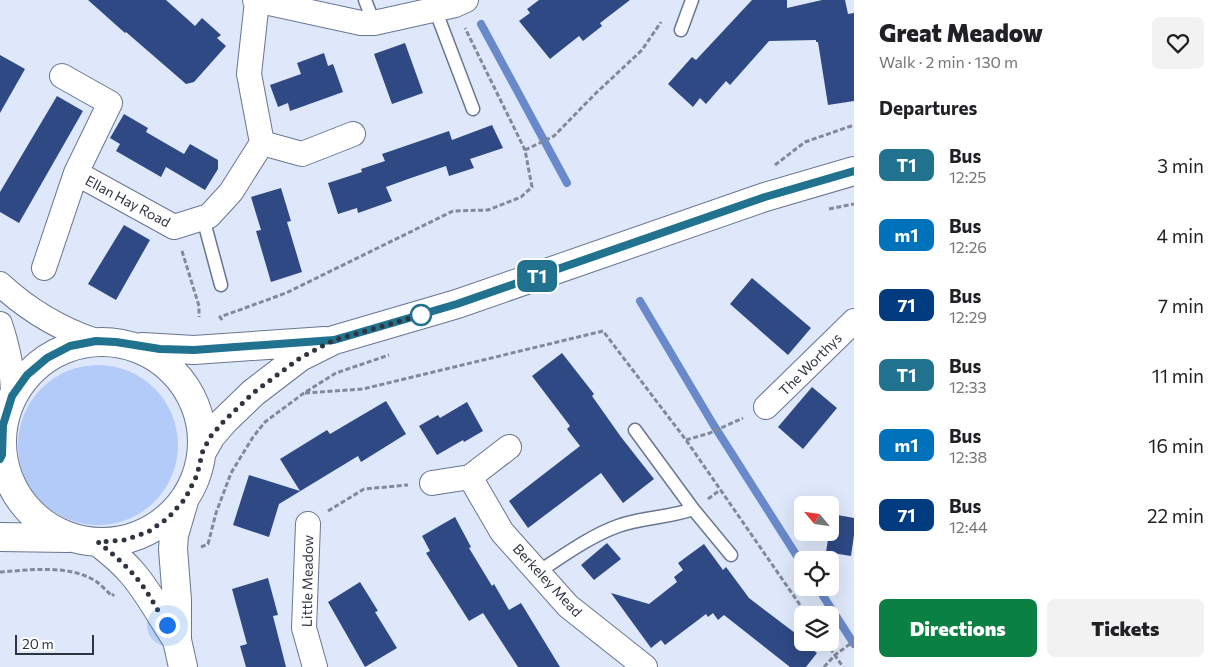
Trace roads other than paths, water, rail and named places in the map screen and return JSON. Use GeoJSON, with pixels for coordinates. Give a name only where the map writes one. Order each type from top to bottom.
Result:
{"type":"FeatureCollection","features":[{"type":"Feature","properties":{"kind":"street"},"geometry":{"type":"LineString","coordinates":[[353,134],[302,154],[262,143],[249,74],[256,0],[361,23],[374,23],[452,5]]}},
{"type":"Feature","properties":{"kind":"street","name":"Ellan Hay Road"},"geometry":{"type":"LineString","coordinates":[[44,268],[76,173],[110,103],[62,76]]}},
{"type":"Feature","properties":{"kind":"street","name":"Ellan Hay Road"},"geometry":{"type":"LineString","coordinates":[[76,173],[174,227],[209,216],[231,192],[262,143]]}},
{"type":"Feature","properties":{"kind":"street"},"geometry":{"type":"LineString","coordinates":[[203,450],[211,436],[224,421],[253,393],[300,358],[334,340],[457,304],[765,197],[854,171]]}},
{"type":"Feature","properties":{"kind":"street"},"geometry":{"type":"LineString","coordinates":[[0,284],[21,302],[48,320],[80,336],[96,341]]}},
{"type":"Feature","properties":{"kind":"street","name":"The Worthys"},"geometry":{"type":"LineString","coordinates":[[766,407],[854,321]]}},
{"type":"Feature","properties":{"kind":"street"},"geometry":{"type":"LineString","coordinates":[[0,324],[13,377],[12,396],[3,425],[1,457],[18,497],[28,509],[51,528],[72,538]]}},
{"type":"Feature","properties":{"kind":"street"},"geometry":{"type":"LineString","coordinates":[[12,396],[27,375],[47,358],[70,346],[96,341],[160,349],[194,350],[334,340]]}},
{"type":"Feature","properties":{"kind":"street"},"geometry":{"type":"LineString","coordinates":[[135,346],[159,358],[179,376],[193,398],[202,423],[203,450],[197,475],[185,499],[178,521],[174,542],[178,600],[177,640],[183,667]]}},
{"type":"Feature","properties":{"kind":"street"},"geometry":{"type":"LineString","coordinates":[[432,483],[470,477],[509,448]]}},
{"type":"Feature","properties":{"kind":"street","name":"Berkeley Mead"},"geometry":{"type":"LineString","coordinates":[[470,477],[502,532],[568,606],[645,667]]}},
{"type":"Feature","properties":{"kind":"street"},"geometry":{"type":"LineString","coordinates":[[0,537],[38,536],[98,542],[124,540],[148,532],[168,518],[185,499]]}},
{"type":"Feature","properties":{"kind":"street","name":"Little Meadow"},"geometry":{"type":"LineString","coordinates":[[308,524],[304,628],[315,667]]}},
{"type":"Feature","properties":{"kind":"street"},"geometry":{"type":"LineString","coordinates":[[98,542],[118,558],[132,573],[150,597],[177,640]]}},
{"type":"Feature","properties":{"kind":"lane"},"geometry":{"type":"LineString","coordinates":[[365,0],[374,23]]}},
{"type":"Feature","properties":{"kind":"lane"},"geometry":{"type":"LineString","coordinates":[[681,30],[692,0]]}},
{"type":"Feature","properties":{"kind":"lane"},"geometry":{"type":"LineString","coordinates":[[452,5],[473,109]]}},
{"type":"Feature","properties":{"kind":"lane"},"geometry":{"type":"LineString","coordinates":[[203,218],[221,285]]}},
{"type":"Feature","properties":{"kind":"lane"},"geometry":{"type":"LineString","coordinates":[[635,430],[693,509],[731,555]]}},
{"type":"Feature","properties":{"kind":"lane"},"geometry":{"type":"LineString","coordinates":[[538,572],[593,538],[617,526],[649,518],[676,515],[693,509]]}},
{"type":"Feature","properties":{"kind":"waterway"},"geometry":{"type":"LineString","coordinates":[[481,24],[567,183]]}},
{"type":"Feature","properties":{"kind":"waterway"},"geometry":{"type":"LineString","coordinates":[[640,301],[713,424],[794,551]]}},
{"type":"Feature","properties":{"kind":"waterway"},"geometry":{"type":"LineString","coordinates":[[823,596],[854,644]]}}]}
